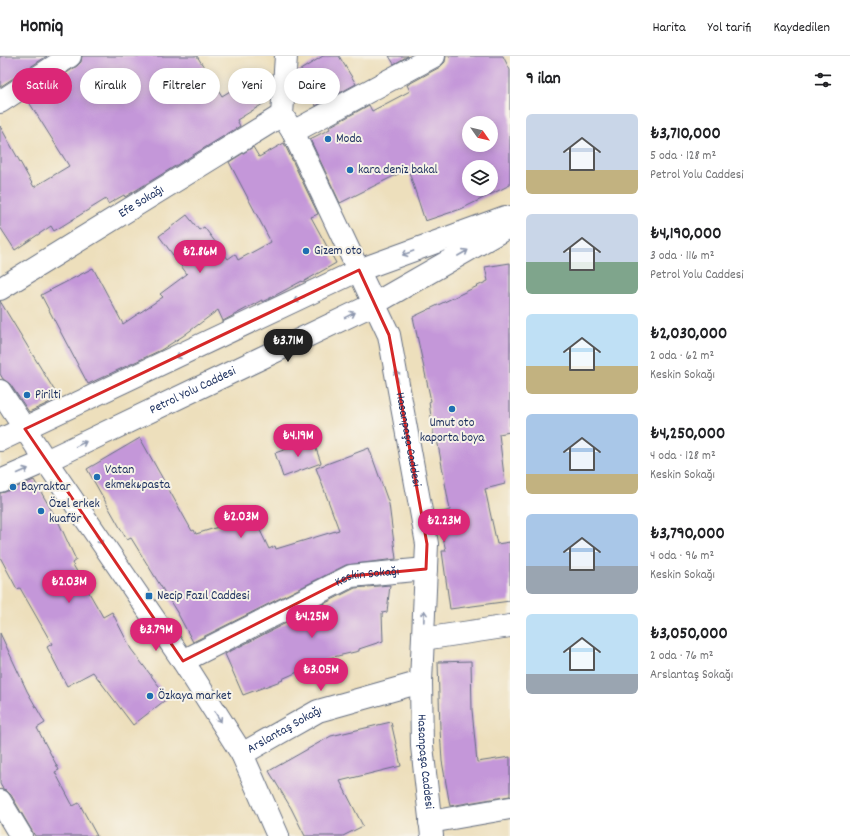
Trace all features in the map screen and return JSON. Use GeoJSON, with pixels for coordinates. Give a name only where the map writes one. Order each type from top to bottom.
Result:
{"type":"FeatureCollection","features":[{"type":"Feature","properties":{"kind":"street"},"geometry":{"type":"LineString","coordinates":[[0,102],[70,56]]}},
{"type":"Feature","properties":{"kind":"street"},"geometry":{"type":"LineString","coordinates":[[286,56],[288,124]]}},
{"type":"Feature","properties":{"kind":"street","name":"Efe Sokağı"},"geometry":{"type":"LineString","coordinates":[[0,289],[288,124],[434,56]]}},
{"type":"Feature","properties":{"kind":"street","name":"Hasanpaşa Caddesi"},"geometry":{"type":"LineString","coordinates":[[288,124],[389,335],[427,544],[421,682],[422,746],[431,829]]}},
{"type":"Feature","properties":{"kind":"street"},"geometry":{"type":"LineString","coordinates":[[0,440],[359,270],[510,215]]}},
{"type":"Feature","properties":{"kind":"street","name":"Petrol Yolu Caddesi"},"geometry":{"type":"LineString","coordinates":[[0,481],[46,461],[374,304],[510,226]]}},
{"type":"Feature","properties":{"kind":"street"},"geometry":{"type":"LineString","coordinates":[[0,391],[183,661],[242,754],[278,836]]}},
{"type":"Feature","properties":{"kind":"street","name":"Keskin Sokağı"},"geometry":{"type":"LineString","coordinates":[[183,661],[351,576],[426,569]]}},
{"type":"Feature","properties":{"kind":"street"},"geometry":{"type":"LineString","coordinates":[[423,639],[510,626]]}},
{"type":"Feature","properties":{"kind":"street","name":"Arslantaş Sokağı"},"geometry":{"type":"LineString","coordinates":[[242,754],[318,710],[421,682]]}},
{"type":"Feature","properties":{"kind":"street"},"geometry":{"type":"LineString","coordinates":[[0,801],[21,836]]}},
{"type":"Feature","properties":{"kind":"street"},"geometry":{"type":"LineString","coordinates":[[431,829],[510,808]]}},
{"type":"Feature","properties":{"kind":"highlighted area"},"geometry":{"type":"Polygon","coordinates":[[[359,270],[389,335],[427,544],[426,569],[351,576],[183,661],[25,429],[359,270]]]}},
{"type":"Feature","properties":{"kind":"building"},"geometry":{"type":"Polygon","coordinates":[[[0,56],[47,56],[29,68],[12,68],[12,79],[0,87],[0,56]]]}},
{"type":"Feature","properties":{"kind":"building"},"geometry":{"type":"Polygon","coordinates":[[[82,56],[197,56],[204,68],[149,68],[149,104],[220,104],[220,93],[222,96],[228,92],[228,104],[263,104],[237,120],[240,126],[125,197],[124,195],[108,204],[106,199],[54,231],[51,226],[15,250],[0,227],[0,126],[34,187],[69,166],[30,104],[72,104],[72,69],[81,62],[82,56]]]}},
{"type":"Feature","properties":{"kind":"building"},"geometry":{"type":"Polygon","coordinates":[[[323,56],[339,56],[356,84],[340,93],[340,68],[304,68],[323,56]]]}},
{"type":"Feature","properties":{"kind":"building"},"geometry":{"type":"Polygon","coordinates":[[[389,56],[408,56],[394,64],[389,56]]]}},
{"type":"Feature","properties":{"kind":"building"},"geometry":{"type":"Polygon","coordinates":[[[446,56],[503,56],[510,70],[510,185],[498,191],[498,160],[462,160],[462,196],[488,196],[461,209],[425,221],[408,169],[340,203],[310,139],[330,129],[329,127],[369,105],[372,111],[410,91],[407,85],[440,67],[445,62],[446,56]]]}},
{"type":"Feature","properties":{"kind":"building"},"geometry":{"type":"Polygon","coordinates":[[[284,143],[318,214],[311,217],[336,263],[303,282],[302,281],[262,302],[262,300],[223,321],[218,310],[161,350],[88,384],[41,295],[93,268],[123,324],[163,297],[160,294],[187,274],[159,236],[187,215],[199,230],[204,227],[228,259],[235,254],[238,260],[271,242],[229,162],[253,147],[259,157],[284,143]]]}},
{"type":"Feature","properties":{"kind":"building"},"geometry":{"type":"Polygon","coordinates":[[[510,263],[510,432],[499,434],[505,484],[485,489],[497,544],[510,542],[510,601],[450,609],[442,551],[446,551],[437,513],[450,510],[437,439],[434,439],[429,402],[431,401],[413,317],[488,281],[485,267],[510,263]]]}},
{"type":"Feature","properties":{"kind":"building"},"geometry":{"type":"Polygon","coordinates":[[[0,301],[59,398],[29,412],[10,384],[3,379],[0,374],[0,301]]]}},
{"type":"Feature","properties":{"kind":"building"},"geometry":{"type":"Polygon","coordinates":[[[140,438],[192,531],[194,530],[196,534],[253,516],[269,549],[275,546],[276,549],[339,530],[316,468],[369,448],[389,504],[396,559],[346,565],[193,642],[178,614],[131,538],[127,540],[87,469],[140,438]]]}},
{"type":"Feature","properties":{"kind":"building"},"geometry":{"type":"Polygon","coordinates":[[[313,440],[321,463],[283,477],[275,453],[313,440]]]}},
{"type":"Feature","properties":{"kind":"building"},"geometry":{"type":"Polygon","coordinates":[[[34,480],[59,523],[76,560],[72,563],[103,617],[112,612],[131,649],[168,698],[133,725],[93,672],[67,686],[47,647],[52,644],[20,588],[17,589],[0,557],[0,493],[34,480]]]}},
{"type":"Feature","properties":{"kind":"building"},"geometry":{"type":"Polygon","coordinates":[[[390,585],[387,612],[382,613],[383,641],[359,649],[359,651],[329,658],[282,679],[283,680],[243,695],[225,654],[355,588],[390,585]]]}},
{"type":"Feature","properties":{"kind":"building"},"geometry":{"type":"Polygon","coordinates":[[[0,633],[27,691],[45,723],[37,728],[59,770],[55,772],[73,806],[79,803],[97,836],[35,836],[11,795],[3,789],[0,784],[0,633]]]}},
{"type":"Feature","properties":{"kind":"building"},"geometry":{"type":"Polygon","coordinates":[[[471,661],[472,710],[477,762],[510,757],[510,796],[450,806],[442,761],[438,662],[471,661]]]}},
{"type":"Feature","properties":{"kind":"building"},"geometry":{"type":"Polygon","coordinates":[[[391,722],[401,766],[340,781],[363,826],[343,836],[305,836],[291,808],[269,771],[331,736],[391,722]]]}},
{"type":"Feature","properties":{"kind":"place","name":"Moda"},"geometry":{"type":"Point","coordinates":[328,139]}},
{"type":"Feature","properties":{"kind":"place","name":"kara deniz bakal"},"geometry":{"type":"Point","coordinates":[350,170]}},
{"type":"Feature","properties":{"kind":"place","name":"Gizem oto"},"geometry":{"type":"Point","coordinates":[306,251]}},
{"type":"Feature","properties":{"kind":"place","name":"Pirilti"},"geometry":{"type":"Point","coordinates":[27,395]}},
{"type":"Feature","properties":{"kind":"place","name":"Umut oto kaporta boya"},"geometry":{"type":"Point","coordinates":[452,409]}},
{"type":"Feature","properties":{"kind":"place","name":"Vatan ekmek&pasta"},"geometry":{"type":"Point","coordinates":[97,477]}},
{"type":"Feature","properties":{"kind":"place","name":"Bayraktar"},"geometry":{"type":"Point","coordinates":[13,487]}},
{"type":"Feature","properties":{"kind":"place","name":"Özel erkek kuaför"},"geometry":{"type":"Point","coordinates":[41,511]}},
{"type":"Feature","properties":{"kind":"place","name":"Necip Fazıl Caddesi"},"geometry":{"type":"Point","coordinates":[149,596]}},
{"type":"Feature","properties":{"kind":"place","name":"Özkaya market"},"geometry":{"type":"Point","coordinates":[150,696]}}]}
